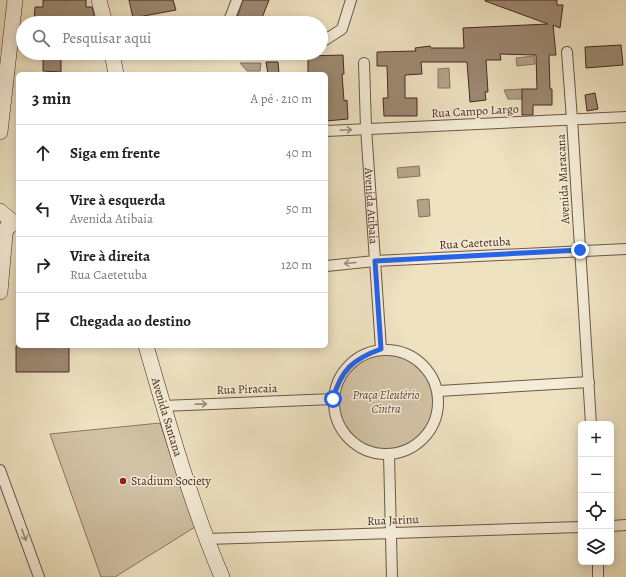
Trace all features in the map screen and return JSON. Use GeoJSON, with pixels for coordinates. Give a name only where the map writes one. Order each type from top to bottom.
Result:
{"type":"FeatureCollection","features":[{"type":"Feature","properties":{"kind":"main road"},"geometry":{"type":"LineString","coordinates":[[0,132],[4,56],[15,0]]}},
{"type":"Feature","properties":{"kind":"main road"},"geometry":{"type":"LineString","coordinates":[[99,0],[103,16]]}},
{"type":"Feature","properties":{"kind":"main road"},"geometry":{"type":"LineString","coordinates":[[113,60],[116,72]]}},
{"type":"Feature","properties":{"kind":"main road"},"geometry":{"type":"LineString","coordinates":[[0,211],[16,223]]}},
{"type":"Feature","properties":{"kind":"main road"},"geometry":{"type":"LineString","coordinates":[[0,292],[5,234],[7,227],[16,225]]}},
{"type":"Feature","properties":{"kind":"main road","name":"Avenida Santana"},"geometry":{"type":"LineString","coordinates":[[147,348],[162,406],[206,539],[222,577]]}},
{"type":"Feature","properties":{"kind":"street"},"geometry":{"type":"LineString","coordinates":[[231,16],[237,0]]}},
{"type":"Feature","properties":{"kind":"street"},"geometry":{"type":"LineString","coordinates":[[328,38],[342,29],[351,0]]}},
{"type":"Feature","properties":{"kind":"street","name":"Avenida Maracana"},"geometry":{"type":"LineString","coordinates":[[567,52],[591,421]]}},
{"type":"Feature","properties":{"kind":"street","name":"Avenida Atibaia"},"geometry":{"type":"LineString","coordinates":[[364,63],[366,128],[381,349]]}},
{"type":"Feature","properties":{"kind":"street","name":"Rua Campo Largo"},"geometry":{"type":"LineString","coordinates":[[328,131],[626,117]]}},
{"type":"Feature","properties":{"kind":"street","name":"Rua Caetetuba"},"geometry":{"type":"LineString","coordinates":[[328,266],[375,261],[626,249]]}},
{"type":"Feature","properties":{"kind":"street"},"geometry":{"type":"LineString","coordinates":[[381,349],[400,352],[415,359],[427,370],[439,391],[437,416],[431,431],[420,443],[405,451],[389,454],[373,453],[358,446],[346,435],[338,421],[333,399],[343,374],[354,362],[381,349]]}},
{"type":"Feature","properties":{"kind":"street"},"geometry":{"type":"LineString","coordinates":[[439,391],[589,382]]}},
{"type":"Feature","properties":{"kind":"street","name":"Rua Piracaia"},"geometry":{"type":"LineString","coordinates":[[162,406],[333,399]]}},
{"type":"Feature","properties":{"kind":"street"},"geometry":{"type":"LineString","coordinates":[[389,454],[392,577]]}},
{"type":"Feature","properties":{"kind":"street"},"geometry":{"type":"LineString","coordinates":[[0,470],[39,577]]}},
{"type":"Feature","properties":{"kind":"street"},"geometry":{"type":"LineString","coordinates":[[0,492],[4,492],[10,498]]}},
{"type":"Feature","properties":{"kind":"street"},"geometry":{"type":"LineString","coordinates":[[614,526],[626,525]]}},
{"type":"Feature","properties":{"kind":"street","name":"Rua Jarinu"},"geometry":{"type":"LineString","coordinates":[[206,539],[578,527]]}},
{"type":"Feature","properties":{"kind":"street"},"geometry":{"type":"LineString","coordinates":[[598,565],[598,577]]}},
{"type":"Feature","properties":{"kind":"green space","name":"Praça Eleutério Cintra"},"geometry":{"type":"Polygon","coordinates":[[[386,350],[406,354],[423,365],[434,382],[438,402],[434,422],[423,439],[406,450],[386,454],[366,450],[349,439],[338,422],[334,402],[338,382],[349,365],[366,354],[386,350]]]}},
{"type":"Feature","properties":{"kind":"green space","name":"Stadium Society"},"geometry":{"type":"Polygon","coordinates":[[[160,423],[195,527],[115,577],[101,577],[50,434],[160,423]]]}},
{"type":"Feature","properties":{"kind":"shaded area"},"geometry":{"type":"Polygon","coordinates":[[[534,56],[535,64],[517,66],[516,58],[534,56]]]}},
{"type":"Feature","properties":{"kind":"shaded area"},"geometry":{"type":"Polygon","coordinates":[[[240,63],[261,63],[260,71],[247,71],[240,63]]]}},
{"type":"Feature","properties":{"kind":"shaded area"},"geometry":{"type":"Polygon","coordinates":[[[449,68],[450,88],[438,88],[438,69],[449,68]]]}},
{"type":"Feature","properties":{"kind":"shaded area"},"geometry":{"type":"Polygon","coordinates":[[[522,89],[523,99],[508,99],[504,90],[522,89]]]}},
{"type":"Feature","properties":{"kind":"shaded area"},"geometry":{"type":"Polygon","coordinates":[[[419,166],[420,176],[398,178],[397,168],[419,166]]]}},
{"type":"Feature","properties":{"kind":"shaded area"},"geometry":{"type":"Polygon","coordinates":[[[429,199],[430,216],[419,217],[417,200],[429,199]]]}},
{"type":"Feature","properties":{"kind":"building"},"geometry":{"type":"Polygon","coordinates":[[[43,0],[86,0],[86,7],[92,7],[94,16],[34,16],[35,7],[43,7],[43,0]]]}},
{"type":"Feature","properties":{"kind":"building"},"geometry":{"type":"Polygon","coordinates":[[[129,0],[173,0],[176,10],[144,16],[133,16],[129,0]]]}},
{"type":"Feature","properties":{"kind":"building"},"geometry":{"type":"Polygon","coordinates":[[[243,0],[269,0],[263,16],[237,16],[243,0]]]}},
{"type":"Feature","properties":{"kind":"building"},"geometry":{"type":"Polygon","coordinates":[[[485,0],[557,0],[557,5],[563,5],[560,28],[553,25],[556,55],[549,55],[552,105],[533,105],[533,115],[522,115],[522,89],[537,89],[536,55],[500,54],[501,60],[486,60],[488,92],[485,92],[486,100],[470,102],[467,62],[421,62],[422,74],[405,75],[405,98],[417,98],[417,116],[384,116],[383,98],[388,98],[387,66],[377,66],[377,52],[416,51],[415,48],[430,46],[431,48],[464,48],[463,28],[548,24],[485,0]]]}},
{"type":"Feature","properties":{"kind":"building"},"geometry":{"type":"Polygon","coordinates":[[[621,45],[623,65],[586,68],[585,47],[621,45]]]}},
{"type":"Feature","properties":{"kind":"building"},"geometry":{"type":"Polygon","coordinates":[[[328,55],[343,55],[344,74],[342,74],[344,101],[347,100],[348,119],[328,121],[328,72],[308,72],[308,60],[328,60],[328,55]]]}},
{"type":"Feature","properties":{"kind":"building"},"geometry":{"type":"Polygon","coordinates":[[[43,60],[61,60],[61,72],[43,71],[43,60]]]}},
{"type":"Feature","properties":{"kind":"building"},"geometry":{"type":"Polygon","coordinates":[[[266,62],[278,62],[279,72],[268,72],[266,62]]]}},
{"type":"Feature","properties":{"kind":"building"},"geometry":{"type":"Polygon","coordinates":[[[595,93],[598,109],[587,111],[585,95],[595,93]]]}},
{"type":"Feature","properties":{"kind":"building"},"geometry":{"type":"Polygon","coordinates":[[[16,348],[69,348],[69,372],[16,372],[16,348]]]}},
{"type":"Feature","properties":{"kind":"place","name":"Stadium Society"},"geometry":{"type":"Point","coordinates":[123,481]}},
{"type":"Feature","properties":{"kind":"route"},"geometry":{"type":"LineString","coordinates":[[333,399],[343,374],[354,362],[381,349],[375,261],[580,250]]}}]}
